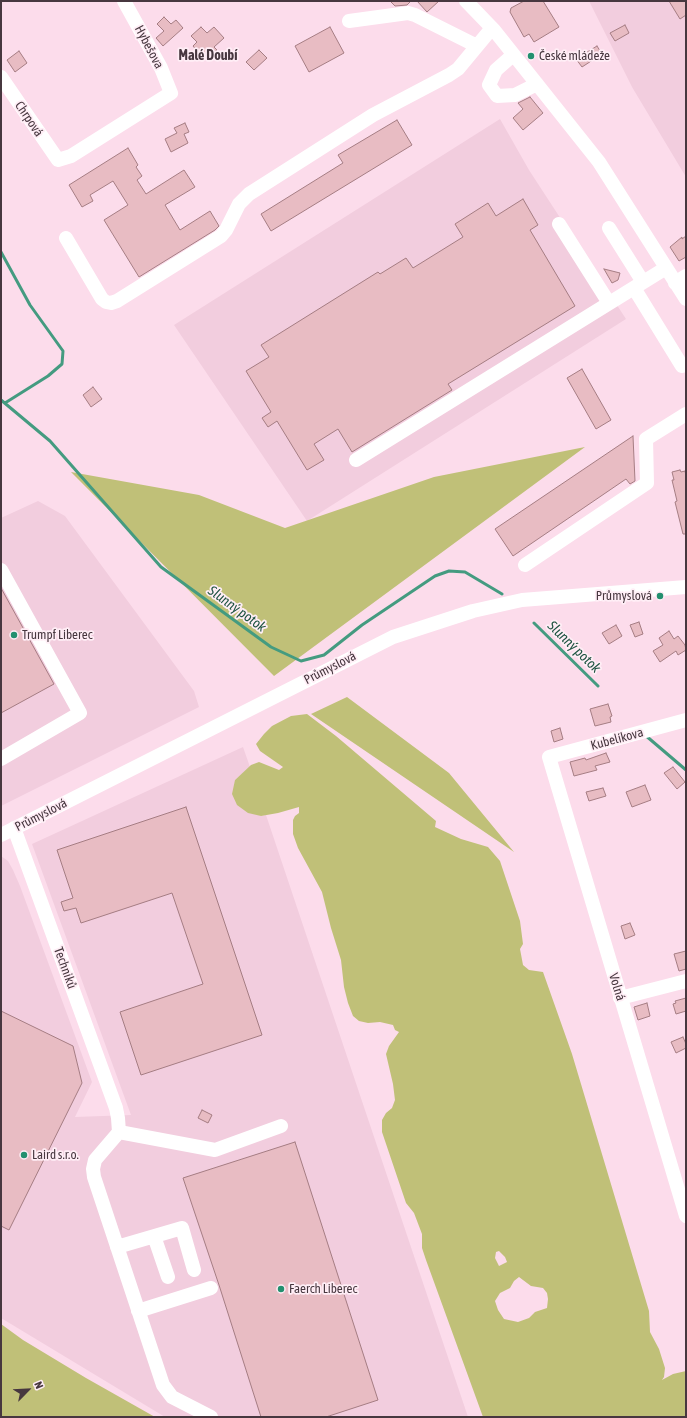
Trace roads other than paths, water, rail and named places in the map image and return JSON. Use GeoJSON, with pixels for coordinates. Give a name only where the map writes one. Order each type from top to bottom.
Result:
{"type":"FeatureCollection","features":[{"type":"Feature","properties":{"kind":"street","name":"Hybešova"},"geometry":{"type":"LineString","coordinates":[[58,160],[71,156],[171,93],[161,68],[124,1]]}},
{"type":"Feature","properties":{"kind":"street"},"geometry":{"type":"LineString","coordinates":[[466,1],[492,28],[599,162],[666,268],[681,279],[686,299]]}},
{"type":"Feature","properties":{"kind":"street"},"geometry":{"type":"LineString","coordinates":[[349,21],[408,13],[415,14],[477,46]]}},
{"type":"Feature","properties":{"kind":"street"},"geometry":{"type":"LineString","coordinates":[[66,238],[102,299],[111,303],[117,301],[221,236],[226,230],[239,204],[249,194],[373,115],[450,75],[458,69],[492,28]]}},
{"type":"Feature","properties":{"kind":"street"},"geometry":{"type":"LineString","coordinates":[[513,55],[496,70],[489,85],[497,96],[514,95],[537,84]]}},
{"type":"Feature","properties":{"kind":"street","name":"Chrpová"},"geometry":{"type":"LineString","coordinates":[[1,77],[58,160]]}},
{"type":"Feature","properties":{"kind":"street"},"geometry":{"type":"LineString","coordinates":[[560,224],[609,303]]}},
{"type":"Feature","properties":{"kind":"street"},"geometry":{"type":"LineString","coordinates":[[609,228],[682,366]]}},
{"type":"Feature","properties":{"kind":"street"},"geometry":{"type":"LineString","coordinates":[[356,460],[666,268]]}},
{"type":"Feature","properties":{"kind":"street"},"geometry":{"type":"LineString","coordinates":[[525,565],[647,483],[646,439],[686,414]]}},
{"type":"Feature","properties":{"kind":"street"},"geometry":{"type":"LineString","coordinates":[[1,570],[80,713],[1,759]]}},
{"type":"Feature","properties":{"kind":"street","name":"Průmyslová"},"geometry":{"type":"LineString","coordinates":[[1,835],[393,637],[472,611],[522,600],[686,587]]}},
{"type":"Feature","properties":{"kind":"street","name":"Kubelíkova"},"geometry":{"type":"LineString","coordinates":[[549,757],[686,720]]}},
{"type":"Feature","properties":{"kind":"street","name":"Volná"},"geometry":{"type":"LineString","coordinates":[[549,757],[686,1216]]}},
{"type":"Feature","properties":{"kind":"street","name":"Techniků"},"geometry":{"type":"LineString","coordinates":[[14,828],[116,1108],[119,1132]]}},
{"type":"Feature","properties":{"kind":"street"},"geometry":{"type":"LineString","coordinates":[[620,998],[686,981]]}},
{"type":"Feature","properties":{"kind":"street"},"geometry":{"type":"LineString","coordinates":[[211,1417],[172,1397],[163,1385],[94,1177],[93,1169],[95,1160],[119,1132],[215,1150],[281,1126]]}},
{"type":"Feature","properties":{"kind":"street"},"geometry":{"type":"LineString","coordinates":[[117,1246],[182,1228],[194,1270]]}},
{"type":"Feature","properties":{"kind":"street"},"geometry":{"type":"LineString","coordinates":[[154,1236],[168,1277]]}},
{"type":"Feature","properties":{"kind":"street"},"geometry":{"type":"LineString","coordinates":[[138,1311],[211,1288]]}},
{"type":"Feature","properties":{"kind":"waterway"},"geometry":{"type":"LineString","coordinates":[[1,252],[30,305],[63,351],[62,364],[48,376],[5,403]]}},
{"type":"Feature","properties":{"kind":"waterway","name":"Slunný potok"},"geometry":{"type":"LineString","coordinates":[[1,400],[50,441],[161,567],[271,647],[301,661],[324,655],[362,625],[435,576],[449,571],[465,572],[502,594]]}},
{"type":"Feature","properties":{"kind":"waterway","name":"Slunný potok"},"geometry":{"type":"LineString","coordinates":[[534,623],[598,686]]}},
{"type":"Feature","properties":{"kind":"waterway","name":"Slunný potok"},"geometry":{"type":"LineString","coordinates":[[645,735],[686,770]]}},
{"type":"Feature","properties":{"kind":"place","name":"České mládeže"},"geometry":{"type":"Point","coordinates":[531,56]}},
{"type":"Feature","properties":{"kind":"place","name":"Průmyslová"},"geometry":{"type":"Point","coordinates":[660,596]}},
{"type":"Feature","properties":{"kind":"place","name":"Trumpf Liberec"},"geometry":{"type":"Point","coordinates":[14,635]}},
{"type":"Feature","properties":{"kind":"place","name":"Laird s.r.o."},"geometry":{"type":"Point","coordinates":[24,1155]}},
{"type":"Feature","properties":{"kind":"place","name":"Faerch Liberec"},"geometry":{"type":"Point","coordinates":[281,1289]}},
{"type":"Feature","properties":{"kind":"district","name":"Malé Doubí"},"geometry":{"type":"Point","coordinates":[208,56]}}]}
